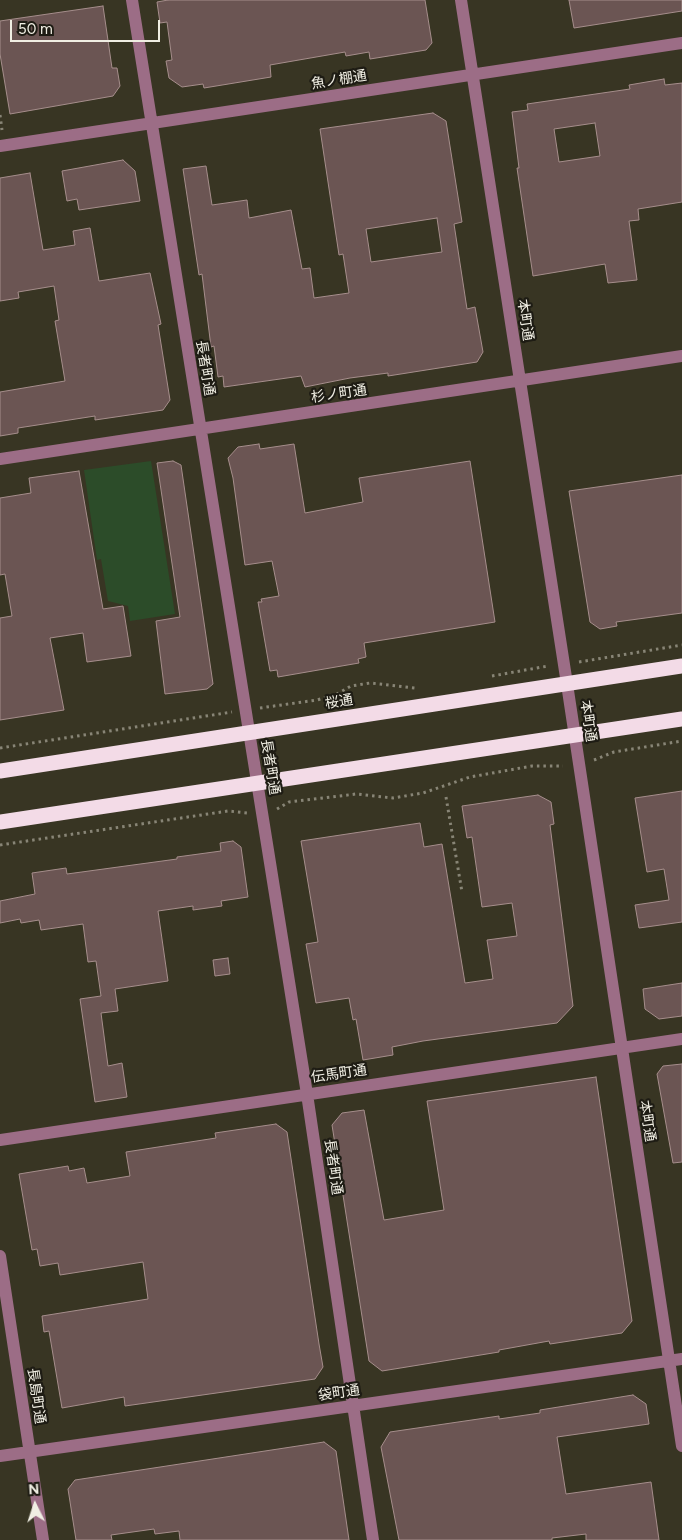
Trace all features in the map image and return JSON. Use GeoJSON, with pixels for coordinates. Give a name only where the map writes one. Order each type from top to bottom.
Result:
{"type":"FeatureCollection","features":[{"type":"Feature","properties":{"kind":"highway","name":"桜通"},"geometry":{"type":"LineString","coordinates":[[0,771],[682,666]]}},
{"type":"Feature","properties":{"kind":"highway"},"geometry":{"type":"LineString","coordinates":[[0,822],[682,719]]}},
{"type":"Feature","properties":{"kind":"street","name":"長者町通"},"geometry":{"type":"LineString","coordinates":[[132,0],[153,124],[199,430],[258,783],[307,1094],[373,1540]]}},
{"type":"Feature","properties":{"kind":"street","name":"本町通"},"geometry":{"type":"LineString","coordinates":[[461,0],[474,75],[519,382],[568,684],[578,762],[682,1446]]}},
{"type":"Feature","properties":{"kind":"street","name":"魚ノ棚通"},"geometry":{"type":"LineString","coordinates":[[0,146],[682,43]]}},
{"type":"Feature","properties":{"kind":"street","name":"杉ノ町通"},"geometry":{"type":"LineString","coordinates":[[0,459],[682,356]]}},
{"type":"Feature","properties":{"kind":"street","name":"伝馬町通"},"geometry":{"type":"LineString","coordinates":[[0,1140],[682,1040]]}},
{"type":"Feature","properties":{"kind":"street","name":"長島町通"},"geometry":{"type":"LineString","coordinates":[[0,1256],[43,1540]]}},
{"type":"Feature","properties":{"kind":"street","name":"袋町通"},"geometry":{"type":"LineString","coordinates":[[0,1456],[682,1359]]}},
{"type":"Feature","properties":{"kind":"path"},"geometry":{"type":"LineString","coordinates":[[491,676],[682,645]]}},
{"type":"Feature","properties":{"kind":"path"},"geometry":{"type":"LineString","coordinates":[[0,748],[317,700],[337,694],[351,686],[370,683],[423,688]]}},
{"type":"Feature","properties":{"kind":"path"},"geometry":{"type":"LineString","coordinates":[[0,846],[228,811],[262,815],[289,802],[356,794],[393,798],[423,794],[470,777],[546,764],[558,767],[600,759],[614,752],[682,741]]}},
{"type":"Feature","properties":{"kind":"path"},"geometry":{"type":"LineString","coordinates":[[446,797],[462,892]]}},
{"type":"Feature","properties":{"kind":"green space"},"geometry":{"type":"Polygon","coordinates":[[[151,461],[175,614],[130,621],[128,606],[108,601],[101,559],[97,560],[84,470],[151,461]]]}},
{"type":"Feature","properties":{"kind":"building"},"geometry":{"type":"Polygon","coordinates":[[[168,0],[425,0],[432,43],[426,50],[370,59],[369,52],[346,56],[345,52],[270,65],[271,77],[204,88],[203,84],[182,87],[169,78],[166,61],[172,60],[167,22],[160,23],[157,2],[168,0]]]}},
{"type":"Feature","properties":{"kind":"building"},"geometry":{"type":"Polygon","coordinates":[[[569,0],[682,0],[682,11],[574,28],[569,0]]]}},
{"type":"Feature","properties":{"kind":"building"},"geometry":{"type":"Polygon","coordinates":[[[103,6],[112,68],[117,68],[120,86],[113,96],[10,114],[0,54],[0,21],[103,6]]]}},
{"type":"Feature","properties":{"kind":"building"},"geometry":{"type":"Polygon","coordinates":[[[664,79],[665,85],[682,83],[682,202],[638,209],[639,220],[629,221],[637,280],[608,283],[605,264],[533,276],[517,168],[519,168],[512,112],[528,110],[527,104],[630,89],[629,85],[664,79]],[[595,123],[554,129],[559,162],[600,156],[595,123]]]}},
{"type":"Feature","properties":{"kind":"building"},"geometry":{"type":"Polygon","coordinates":[[[433,113],[446,121],[462,222],[454,224],[467,309],[475,307],[483,352],[477,362],[388,376],[388,373],[350,378],[305,387],[301,376],[224,387],[223,376],[218,377],[214,346],[211,347],[202,274],[199,275],[183,169],[206,166],[212,205],[247,200],[249,218],[291,210],[302,269],[310,268],[314,298],[349,293],[343,254],[339,255],[320,129],[433,113]],[[437,218],[366,229],[371,262],[442,252],[437,218]]]}},
{"type":"Feature","properties":{"kind":"building"},"geometry":{"type":"Polygon","coordinates":[[[123,160],[135,171],[140,201],[79,210],[77,199],[67,201],[62,171],[123,160]]]}},
{"type":"Feature","properties":{"kind":"building"},"geometry":{"type":"Polygon","coordinates":[[[30,173],[43,250],[75,245],[73,231],[90,228],[99,281],[150,273],[161,324],[158,325],[170,400],[163,410],[95,420],[95,416],[18,428],[18,433],[0,436],[0,392],[65,381],[55,321],[59,320],[54,286],[18,292],[19,298],[0,301],[0,178],[30,173]]]}},
{"type":"Feature","properties":{"kind":"building"},"geometry":{"type":"Polygon","coordinates":[[[259,444],[260,449],[294,444],[305,513],[363,502],[359,478],[470,461],[495,622],[364,643],[366,657],[358,659],[359,663],[278,677],[277,670],[270,671],[258,602],[262,602],[261,599],[279,596],[272,561],[245,565],[233,478],[228,458],[238,447],[259,444]]]}},
{"type":"Feature","properties":{"kind":"building"},"geometry":{"type":"Polygon","coordinates":[[[173,461],[181,465],[213,684],[207,689],[165,694],[156,621],[180,617],[157,463],[173,461]]]}},
{"type":"Feature","properties":{"kind":"building"},"geometry":{"type":"Polygon","coordinates":[[[79,471],[103,609],[123,606],[131,656],[87,662],[83,633],[50,638],[64,710],[0,720],[0,618],[12,616],[5,574],[0,575],[0,498],[31,493],[29,478],[79,471]]]}},
{"type":"Feature","properties":{"kind":"building"},"geometry":{"type":"Polygon","coordinates":[[[682,475],[682,613],[616,622],[617,626],[600,629],[590,622],[569,491],[682,475]]]}},
{"type":"Feature","properties":{"kind":"building"},"geometry":{"type":"Polygon","coordinates":[[[682,791],[682,922],[639,928],[635,905],[669,900],[664,869],[647,872],[635,798],[682,791]]]}},
{"type":"Feature","properties":{"kind":"building"},"geometry":{"type":"Polygon","coordinates":[[[538,795],[551,802],[554,824],[550,825],[573,1006],[557,1023],[423,1041],[392,1047],[393,1055],[363,1060],[356,1019],[353,1020],[349,998],[316,1003],[306,944],[318,942],[301,841],[420,823],[424,847],[442,844],[465,983],[493,979],[487,940],[517,936],[512,903],[482,907],[472,837],[467,838],[462,806],[538,795]]]}},
{"type":"Feature","properties":{"kind":"building"},"geometry":{"type":"Polygon","coordinates":[[[233,841],[241,847],[248,897],[221,901],[222,906],[193,910],[193,906],[158,911],[168,981],[115,989],[118,1011],[101,1013],[108,1066],[122,1063],[127,1097],[95,1102],[80,999],[101,996],[96,961],[88,962],[83,924],[41,930],[39,920],[21,923],[20,919],[0,923],[0,901],[35,894],[32,873],[66,868],[67,874],[177,859],[177,857],[221,851],[220,843],[233,841]]]}},
{"type":"Feature","properties":{"kind":"building"},"geometry":{"type":"Polygon","coordinates":[[[228,958],[230,974],[215,976],[213,960],[228,958]]]}},
{"type":"Feature","properties":{"kind":"building"},"geometry":{"type":"Polygon","coordinates":[[[682,983],[682,1016],[659,1019],[645,1009],[643,989],[682,983]]]}},
{"type":"Feature","properties":{"kind":"building"},"geometry":{"type":"Polygon","coordinates":[[[682,1064],[682,1162],[673,1163],[657,1074],[663,1066],[682,1064]]]}},
{"type":"Feature","properties":{"kind":"building"},"geometry":{"type":"Polygon","coordinates":[[[596,1077],[632,1321],[622,1333],[550,1344],[549,1341],[499,1350],[499,1352],[382,1371],[369,1361],[332,1125],[342,1113],[364,1110],[384,1220],[444,1210],[427,1101],[596,1077]]]}},
{"type":"Feature","properties":{"kind":"building"},"geometry":{"type":"Polygon","coordinates":[[[276,1124],[287,1132],[323,1367],[315,1379],[125,1406],[124,1397],[62,1408],[49,1331],[44,1332],[42,1316],[148,1299],[143,1262],[60,1275],[58,1263],[40,1266],[37,1249],[32,1250],[19,1174],[68,1166],[69,1171],[84,1168],[87,1183],[130,1176],[126,1152],[216,1138],[215,1133],[276,1124]]]}},
{"type":"Feature","properties":{"kind":"building"},"geometry":{"type":"Polygon","coordinates":[[[633,1395],[646,1404],[649,1424],[557,1437],[566,1494],[651,1482],[659,1540],[586,1540],[586,1534],[552,1538],[552,1540],[399,1540],[381,1447],[390,1432],[499,1416],[499,1419],[540,1413],[540,1410],[633,1395]]]}},
{"type":"Feature","properties":{"kind":"building"},"geometry":{"type":"Polygon","coordinates":[[[324,1442],[336,1451],[349,1540],[180,1540],[179,1531],[155,1534],[154,1529],[111,1535],[112,1540],[76,1540],[68,1489],[75,1480],[324,1442]]]}}]}
